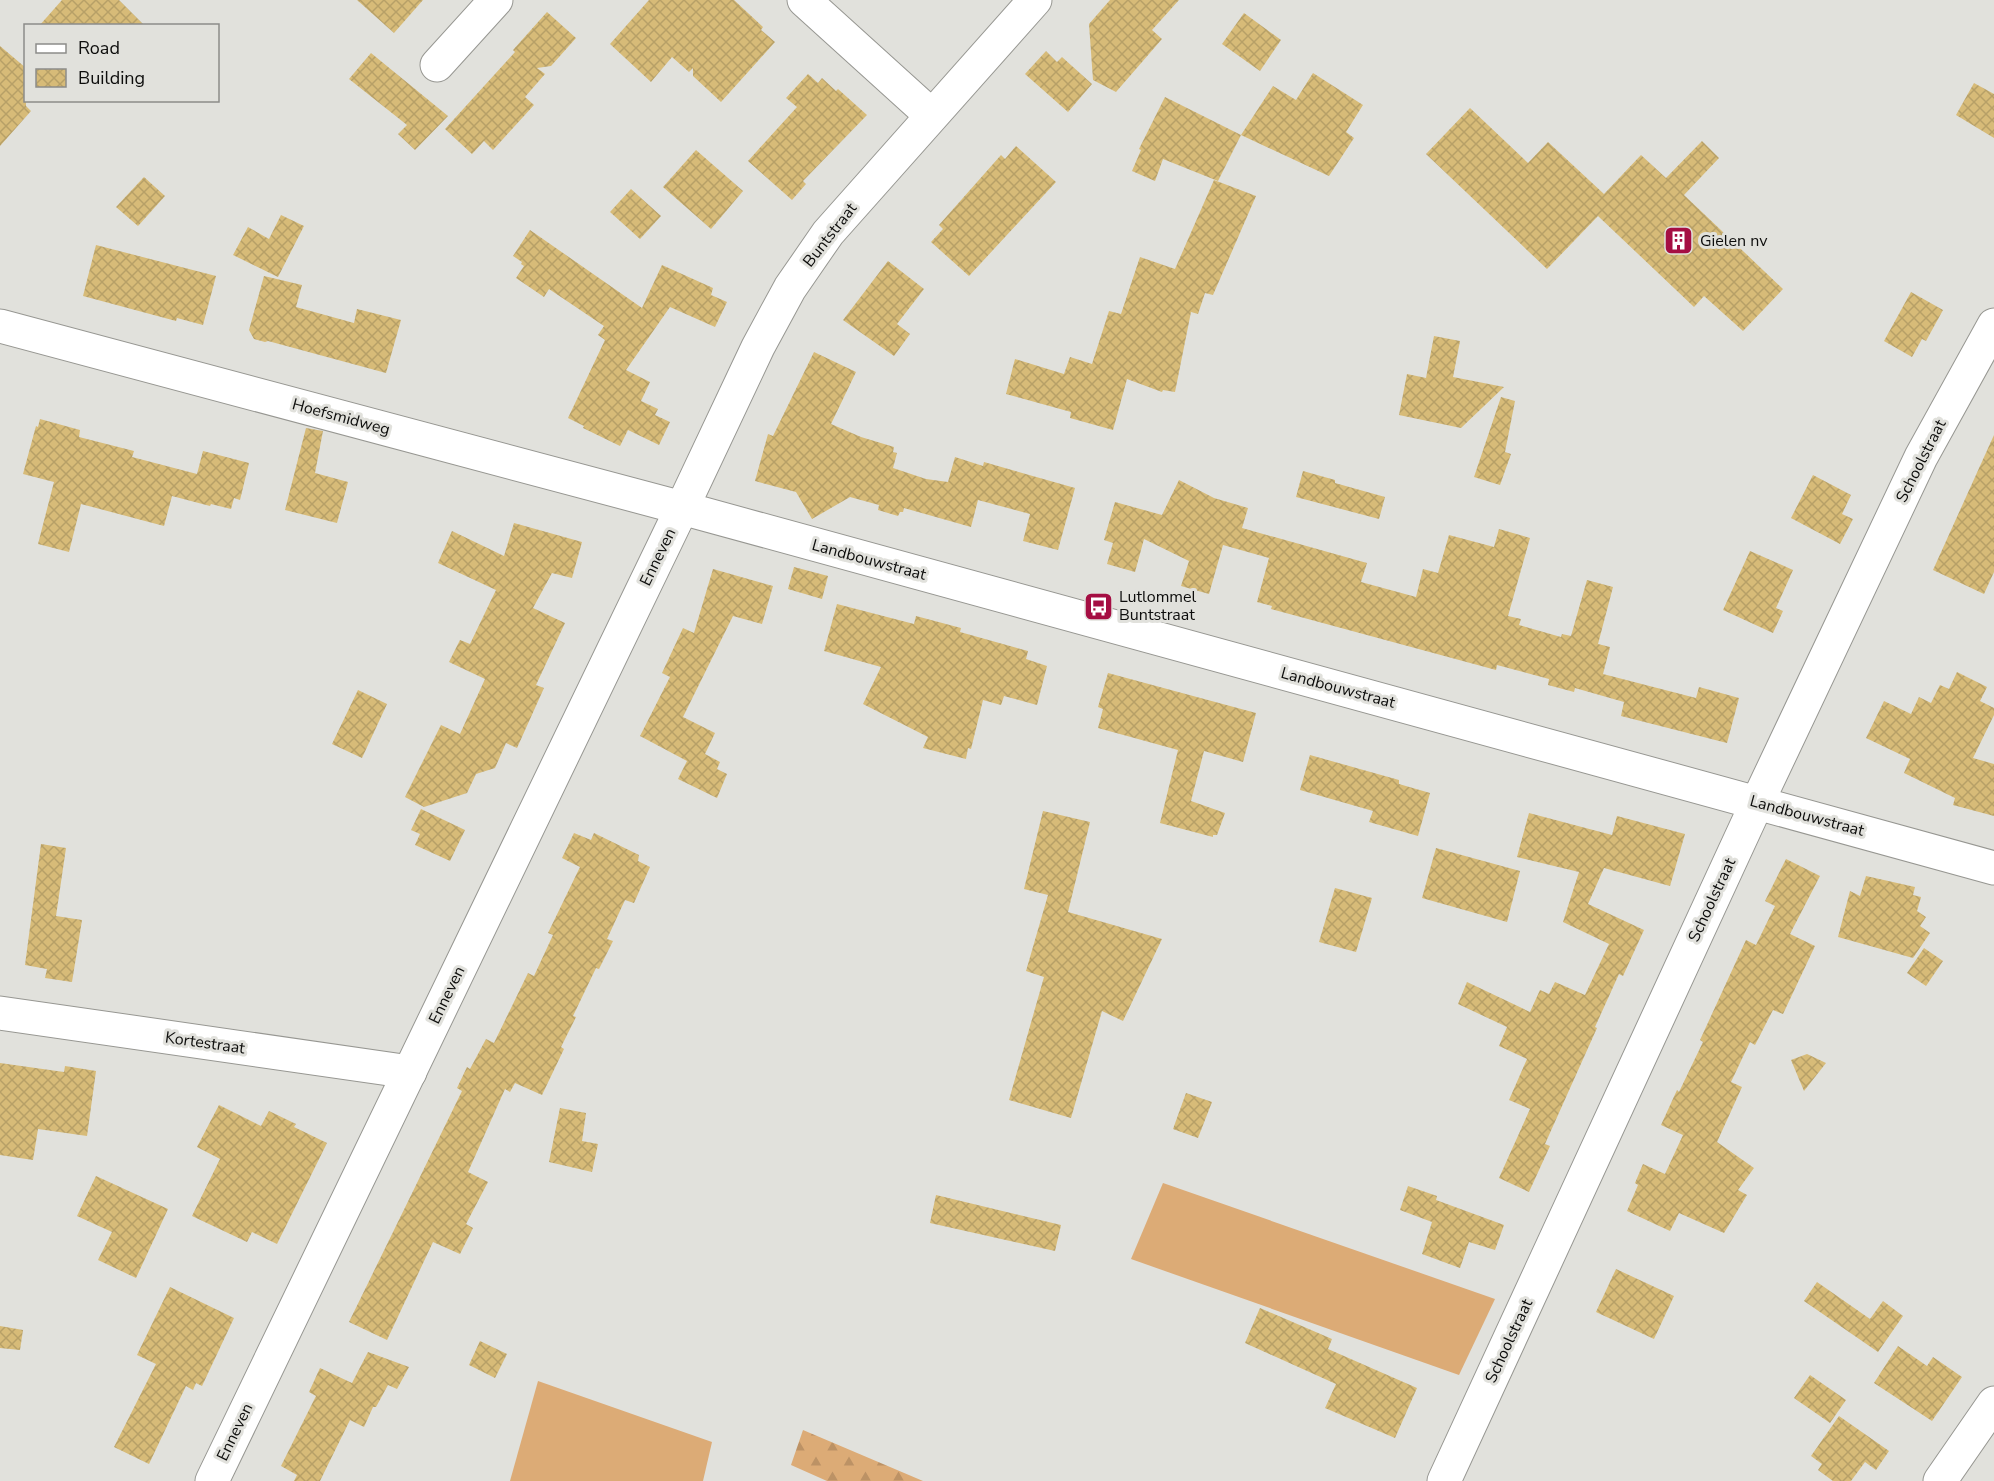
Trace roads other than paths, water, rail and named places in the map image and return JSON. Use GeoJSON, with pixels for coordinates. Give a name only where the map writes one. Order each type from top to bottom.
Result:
{"type":"FeatureCollection","features":[{"type":"Feature","properties":{"kind":"street"},"geometry":{"type":"LineString","coordinates":[[437,65],[496,0]]}},
{"type":"Feature","properties":{"kind":"street"},"geometry":{"type":"LineString","coordinates":[[804,0],[931,115]]}},
{"type":"Feature","properties":{"kind":"street","name":"Buntstraat"},"geometry":{"type":"LineString","coordinates":[[682,508],[758,347],[790,288],[828,233],[1035,0]]}},
{"type":"Feature","properties":{"kind":"street","name":"Schoolstraat"},"geometry":{"type":"LineString","coordinates":[[1444,1481],[1757,803],[1921,457],[1994,325]]}},
{"type":"Feature","properties":{"kind":"street","name":"Hoefsmidweg"},"geometry":{"type":"LineString","coordinates":[[0,326],[682,508]]}},
{"type":"Feature","properties":{"kind":"street","name":"Landbouwstraat"},"geometry":{"type":"LineString","coordinates":[[682,508],[1994,868]]}},
{"type":"Feature","properties":{"kind":"street","name":"Enneven"},"geometry":{"type":"LineString","coordinates":[[212,1481],[682,508]]}},
{"type":"Feature","properties":{"kind":"street","name":"Kortestraat"},"geometry":{"type":"LineString","coordinates":[[0,1013],[410,1072]]}},
{"type":"Feature","properties":{"kind":"street"},"geometry":{"type":"LineString","coordinates":[[1940,1481],[1994,1403]]}},
{"type":"Feature","properties":{"kind":"place","name":"Gielen nv"},"geometry":{"type":"Point","coordinates":[1679,241]}},
{"type":"Feature","properties":{"kind":"place","name":"Lutlommel Buntstraat"},"geometry":{"type":"Point","coordinates":[1098,606]}}]}
